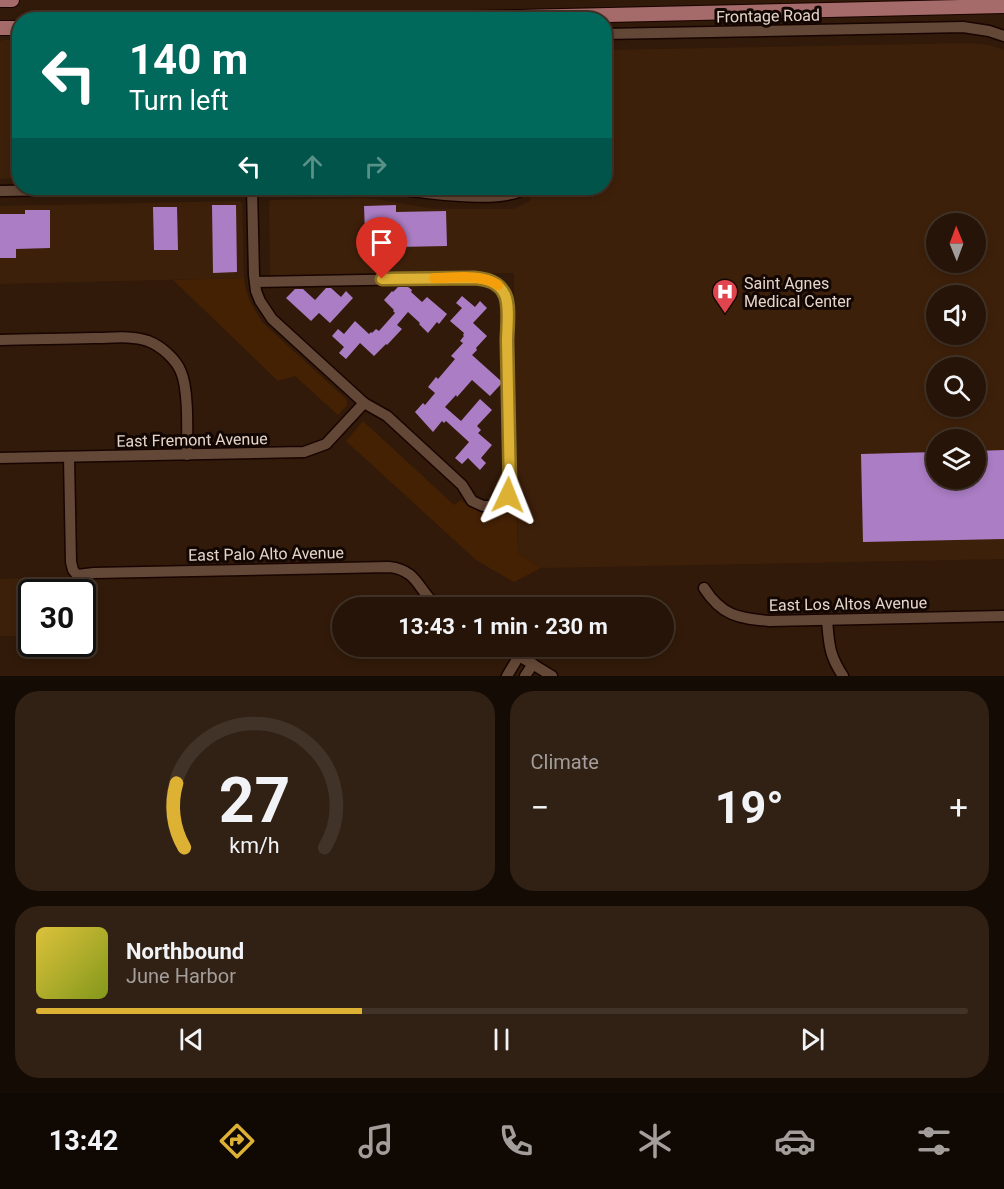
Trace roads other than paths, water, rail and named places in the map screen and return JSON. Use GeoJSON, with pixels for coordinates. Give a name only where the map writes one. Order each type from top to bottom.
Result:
{"type":"FeatureCollection","features":[{"type":"Feature","properties":{"kind":"main road"},"geometry":{"type":"LineString","coordinates":[[0,0],[12,0]]}},
{"type":"Feature","properties":{"kind":"main road"},"geometry":{"type":"LineString","coordinates":[[612,15],[1004,6]]}},
{"type":"Feature","properties":{"kind":"street","name":"Frontage Road"},"geometry":{"type":"LineString","coordinates":[[612,34],[963,27],[1004,36]]}},
{"type":"Feature","properties":{"kind":"street"},"geometry":{"type":"LineString","coordinates":[[252,195],[255,282],[256,291],[272,319],[364,403],[387,416],[462,485],[472,501],[483,506],[492,506],[501,502],[508,495],[510,489],[507,306],[504,294],[499,287],[485,279],[474,278],[255,282]]}},
{"type":"Feature","properties":{"kind":"street"},"geometry":{"type":"LineString","coordinates":[[450,195],[486,195]]}},
{"type":"Feature","properties":{"kind":"street"},"geometry":{"type":"LineString","coordinates":[[0,340],[126,338],[149,342],[158,347],[175,361],[184,380],[187,455]]}},
{"type":"Feature","properties":{"kind":"street","name":"East Fremont Avenue"},"geometry":{"type":"LineString","coordinates":[[0,458],[293,453],[326,444],[364,403]]}},
{"type":"Feature","properties":{"kind":"street","name":"East Palo Alto Avenue"},"geometry":{"type":"LineString","coordinates":[[69,457],[71,562],[77,575],[389,567],[401,568],[411,575],[428,597]]}},
{"type":"Feature","properties":{"kind":"street","name":"East Los Altos Avenue"},"geometry":{"type":"LineString","coordinates":[[704,588],[720,608],[741,617],[769,621],[1004,616]]}},
{"type":"Feature","properties":{"kind":"street"},"geometry":{"type":"LineString","coordinates":[[827,620],[834,662],[843,676]]}},
{"type":"Feature","properties":{"kind":"street"},"geometry":{"type":"LineString","coordinates":[[507,676],[518,657]]}},
{"type":"Feature","properties":{"kind":"street"},"geometry":{"type":"LineString","coordinates":[[521,657],[552,676]]}},
{"type":"Feature","properties":{"kind":"street"},"geometry":{"type":"LineString","coordinates":[[525,676],[532,664]]}},
{"type":"Feature","properties":{"kind":"place","name":"Saint Agnes Medical Center"},"geometry":{"type":"Point","coordinates":[725,315]}}]}
